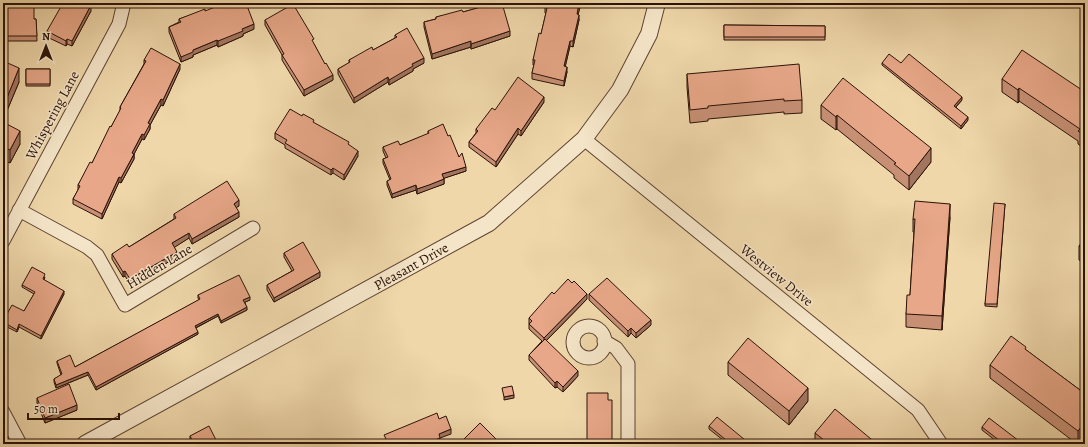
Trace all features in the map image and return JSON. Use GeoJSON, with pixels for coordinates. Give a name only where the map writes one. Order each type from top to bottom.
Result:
{"type":"FeatureCollection","features":[{"type":"Feature","properties":{"kind":"street","name":"Whispering Lane"},"geometry":{"type":"LineString","coordinates":[[3,241],[6,226],[19,210],[119,24],[124,3]]}},
{"type":"Feature","properties":{"kind":"street","name":"Pleasant Drive"},"geometry":{"type":"LineString","coordinates":[[84,444],[489,222],[584,139],[620,90],[648,34],[657,3]]}},
{"type":"Feature","properties":{"kind":"street","name":"Westview Drive"},"geometry":{"type":"LineString","coordinates":[[584,139],[918,410],[941,444]]}},
{"type":"Feature","properties":{"kind":"street","name":"Hidden Lane"},"geometry":{"type":"LineString","coordinates":[[19,210],[87,246],[97,255],[125,305],[253,228]]}},
{"type":"Feature","properties":{"kind":"street"},"geometry":{"type":"LineString","coordinates":[[604,341],[616,348],[628,364],[628,444]]}},
{"type":"Feature","properties":{"kind":"street"},"geometry":{"type":"LineString","coordinates":[[3,412],[20,444]]}},
{"type":"Feature","properties":{"kind":"building"},"geometry":{"type":"Polygon","coordinates":[[[63,3],[87,3],[91,5],[72,41],[67,39],[66,41],[47,31],[63,3]]]}},
{"type":"Feature","properties":{"kind":"building"},"geometry":{"type":"Polygon","coordinates":[[[225,3],[246,3],[254,24],[242,29],[243,31],[193,50],[193,52],[181,57],[169,27],[181,22],[179,19],[225,3]]]}},
{"type":"Feature","properties":{"kind":"building"},"geometry":{"type":"Polygon","coordinates":[[[488,3],[502,3],[510,31],[471,44],[471,41],[432,54],[424,22],[462,10],[463,12],[488,5],[488,3]]]}},
{"type":"Feature","properties":{"kind":"building"},"geometry":{"type":"Polygon","coordinates":[[[546,3],[579,3],[577,14],[579,15],[573,41],[570,41],[564,66],[567,67],[564,81],[532,73],[535,60],[533,60],[539,33],[541,34],[547,8],[545,7],[546,3]]]}},
{"type":"Feature","properties":{"kind":"building"},"geometry":{"type":"Polygon","coordinates":[[[3,4],[34,4],[34,19],[36,19],[37,36],[3,36],[3,4]]]}},
{"type":"Feature","properties":{"kind":"building"},"geometry":{"type":"Polygon","coordinates":[[[293,4],[314,39],[312,40],[325,64],[326,63],[333,75],[304,90],[282,55],[284,54],[265,20],[293,4]]]}},
{"type":"Feature","properties":{"kind":"building"},"geometry":{"type":"Polygon","coordinates":[[[724,25],[825,26],[825,37],[724,37],[724,25]]]}},
{"type":"Feature","properties":{"kind":"building"},"geometry":{"type":"Polygon","coordinates":[[[407,28],[424,58],[412,64],[413,66],[389,80],[388,77],[354,98],[338,69],[350,62],[349,60],[372,47],[373,50],[397,37],[395,35],[407,28]]]}},
{"type":"Feature","properties":{"kind":"building"},"geometry":{"type":"Polygon","coordinates":[[[151,48],[180,64],[163,100],[161,99],[148,123],[150,124],[144,135],[142,134],[132,153],[134,154],[121,178],[119,177],[102,214],[73,199],[80,186],[78,185],[90,162],[92,163],[110,126],[111,127],[121,108],[120,107],[146,61],[144,60],[151,48]]]}},
{"type":"Feature","properties":{"kind":"building"},"geometry":{"type":"Polygon","coordinates":[[[1022,50],[1085,92],[1085,135],[1078,131],[1080,129],[1019,88],[1018,90],[1002,79],[1022,50]]]}},
{"type":"Feature","properties":{"kind":"building"},"geometry":{"type":"Polygon","coordinates":[[[889,54],[901,63],[909,54],[962,97],[954,106],[968,117],[961,126],[882,63],[889,54]]]}},
{"type":"Feature","properties":{"kind":"building"},"geometry":{"type":"Polygon","coordinates":[[[3,61],[19,68],[6,100],[3,99],[3,61]]]}},
{"type":"Feature","properties":{"kind":"building"},"geometry":{"type":"Polygon","coordinates":[[[799,64],[802,100],[784,101],[784,99],[708,106],[708,108],[690,110],[687,74],[799,64]]]}},
{"type":"Feature","properties":{"kind":"building"},"geometry":{"type":"Polygon","coordinates":[[[26,69],[50,69],[50,84],[26,84],[26,69]]]}},
{"type":"Feature","properties":{"kind":"building"},"geometry":{"type":"Polygon","coordinates":[[[518,77],[544,97],[521,131],[518,128],[496,162],[469,142],[478,131],[476,129],[492,108],[495,110],[518,77]]]}},
{"type":"Feature","properties":{"kind":"building"},"geometry":{"type":"Polygon","coordinates":[[[843,78],[931,148],[909,176],[894,164],[896,163],[837,115],[836,117],[821,105],[843,78]]]}},
{"type":"Feature","properties":{"kind":"building"},"geometry":{"type":"Polygon","coordinates":[[[290,109],[302,116],[303,114],[314,120],[313,122],[349,142],[348,144],[358,151],[344,175],[333,168],[331,170],[285,143],[287,140],[275,133],[290,109]]]}},
{"type":"Feature","properties":{"kind":"building"},"geometry":{"type":"Polygon","coordinates":[[[3,122],[20,131],[10,150],[3,147],[3,122]]]}},
{"type":"Feature","properties":{"kind":"building"},"geometry":{"type":"Polygon","coordinates":[[[443,124],[448,136],[450,135],[459,157],[462,153],[466,167],[442,174],[444,179],[429,185],[417,189],[416,185],[392,194],[387,181],[391,179],[383,159],[388,157],[383,147],[398,141],[400,145],[429,133],[428,131],[443,124]]]}},
{"type":"Feature","properties":{"kind":"building"},"geometry":{"type":"Polygon","coordinates":[[[227,181],[239,200],[234,204],[239,212],[192,239],[189,233],[172,243],[177,252],[130,279],[125,271],[123,272],[112,254],[127,244],[129,247],[176,218],[174,214],[227,181]]]}},
{"type":"Feature","properties":{"kind":"building"},"geometry":{"type":"Polygon","coordinates":[[[915,201],[950,204],[942,316],[906,314],[907,295],[910,295],[915,201]]]}},
{"type":"Feature","properties":{"kind":"building"},"geometry":{"type":"Polygon","coordinates":[[[994,203],[1005,204],[997,304],[985,304],[994,203]]]}},
{"type":"Feature","properties":{"kind":"building"},"geometry":{"type":"Polygon","coordinates":[[[1085,239],[1085,251],[1079,246],[1085,239]]]}},
{"type":"Feature","properties":{"kind":"building"},"geometry":{"type":"Polygon","coordinates":[[[303,242],[320,272],[274,298],[267,285],[294,270],[284,253],[303,242]]]}},
{"type":"Feature","properties":{"kind":"building"},"geometry":{"type":"Polygon","coordinates":[[[32,267],[45,274],[43,279],[64,291],[41,336],[19,324],[17,330],[3,322],[12,305],[24,311],[35,292],[22,285],[32,267]]]}},
{"type":"Feature","properties":{"kind":"building"},"geometry":{"type":"Polygon","coordinates":[[[239,275],[250,297],[243,300],[247,307],[221,321],[218,314],[195,326],[198,332],[96,387],[88,372],[56,385],[54,379],[62,374],[57,361],[70,355],[75,367],[200,299],[198,295],[239,275]]]}},
{"type":"Feature","properties":{"kind":"building"},"geometry":{"type":"Polygon","coordinates":[[[607,278],[651,320],[636,333],[631,328],[628,331],[589,294],[607,278]]]}},
{"type":"Feature","properties":{"kind":"building"},"geometry":{"type":"Polygon","coordinates":[[[568,279],[572,283],[574,281],[587,294],[544,338],[529,324],[532,321],[529,318],[552,292],[554,294],[568,279]]]}},
{"type":"Feature","properties":{"kind":"building"},"geometry":{"type":"Polygon","coordinates":[[[1011,336],[1026,347],[1025,349],[1084,393],[1085,392],[1085,422],[1078,431],[990,365],[1011,336]]]}},
{"type":"Feature","properties":{"kind":"building"},"geometry":{"type":"Polygon","coordinates":[[[748,338],[808,388],[789,411],[728,362],[748,338]]]}},
{"type":"Feature","properties":{"kind":"building"},"geometry":{"type":"Polygon","coordinates":[[[545,339],[578,371],[563,387],[557,381],[555,383],[529,355],[545,339]]]}},
{"type":"Feature","properties":{"kind":"building"},"geometry":{"type":"Polygon","coordinates":[[[69,384],[77,405],[45,418],[37,398],[69,384]]]}},
{"type":"Feature","properties":{"kind":"building"},"geometry":{"type":"Polygon","coordinates":[[[512,386],[514,395],[504,397],[502,388],[512,386]]]}},
{"type":"Feature","properties":{"kind":"building"},"geometry":{"type":"Polygon","coordinates":[[[587,393],[608,393],[608,400],[612,400],[612,444],[587,444],[587,393]]]}},
{"type":"Feature","properties":{"kind":"building"},"geometry":{"type":"Polygon","coordinates":[[[835,409],[877,444],[829,444],[815,433],[835,409]]]}},
{"type":"Feature","properties":{"kind":"building"},"geometry":{"type":"Polygon","coordinates":[[[437,413],[439,419],[446,416],[451,429],[439,434],[440,438],[425,444],[373,444],[386,439],[384,435],[437,413]]]}},
{"type":"Feature","properties":{"kind":"building"},"geometry":{"type":"Polygon","coordinates":[[[717,417],[750,444],[731,444],[709,426],[717,417]]]}},
{"type":"Feature","properties":{"kind":"building"},"geometry":{"type":"Polygon","coordinates":[[[989,418],[1023,444],[1004,444],[982,427],[989,418]]]}},
{"type":"Feature","properties":{"kind":"building"},"geometry":{"type":"Polygon","coordinates":[[[480,423],[501,444],[465,444],[462,441],[480,423]]]}},
{"type":"Feature","properties":{"kind":"building"},"geometry":{"type":"Polygon","coordinates":[[[209,426],[218,444],[194,444],[190,436],[209,426]]]}}]}
